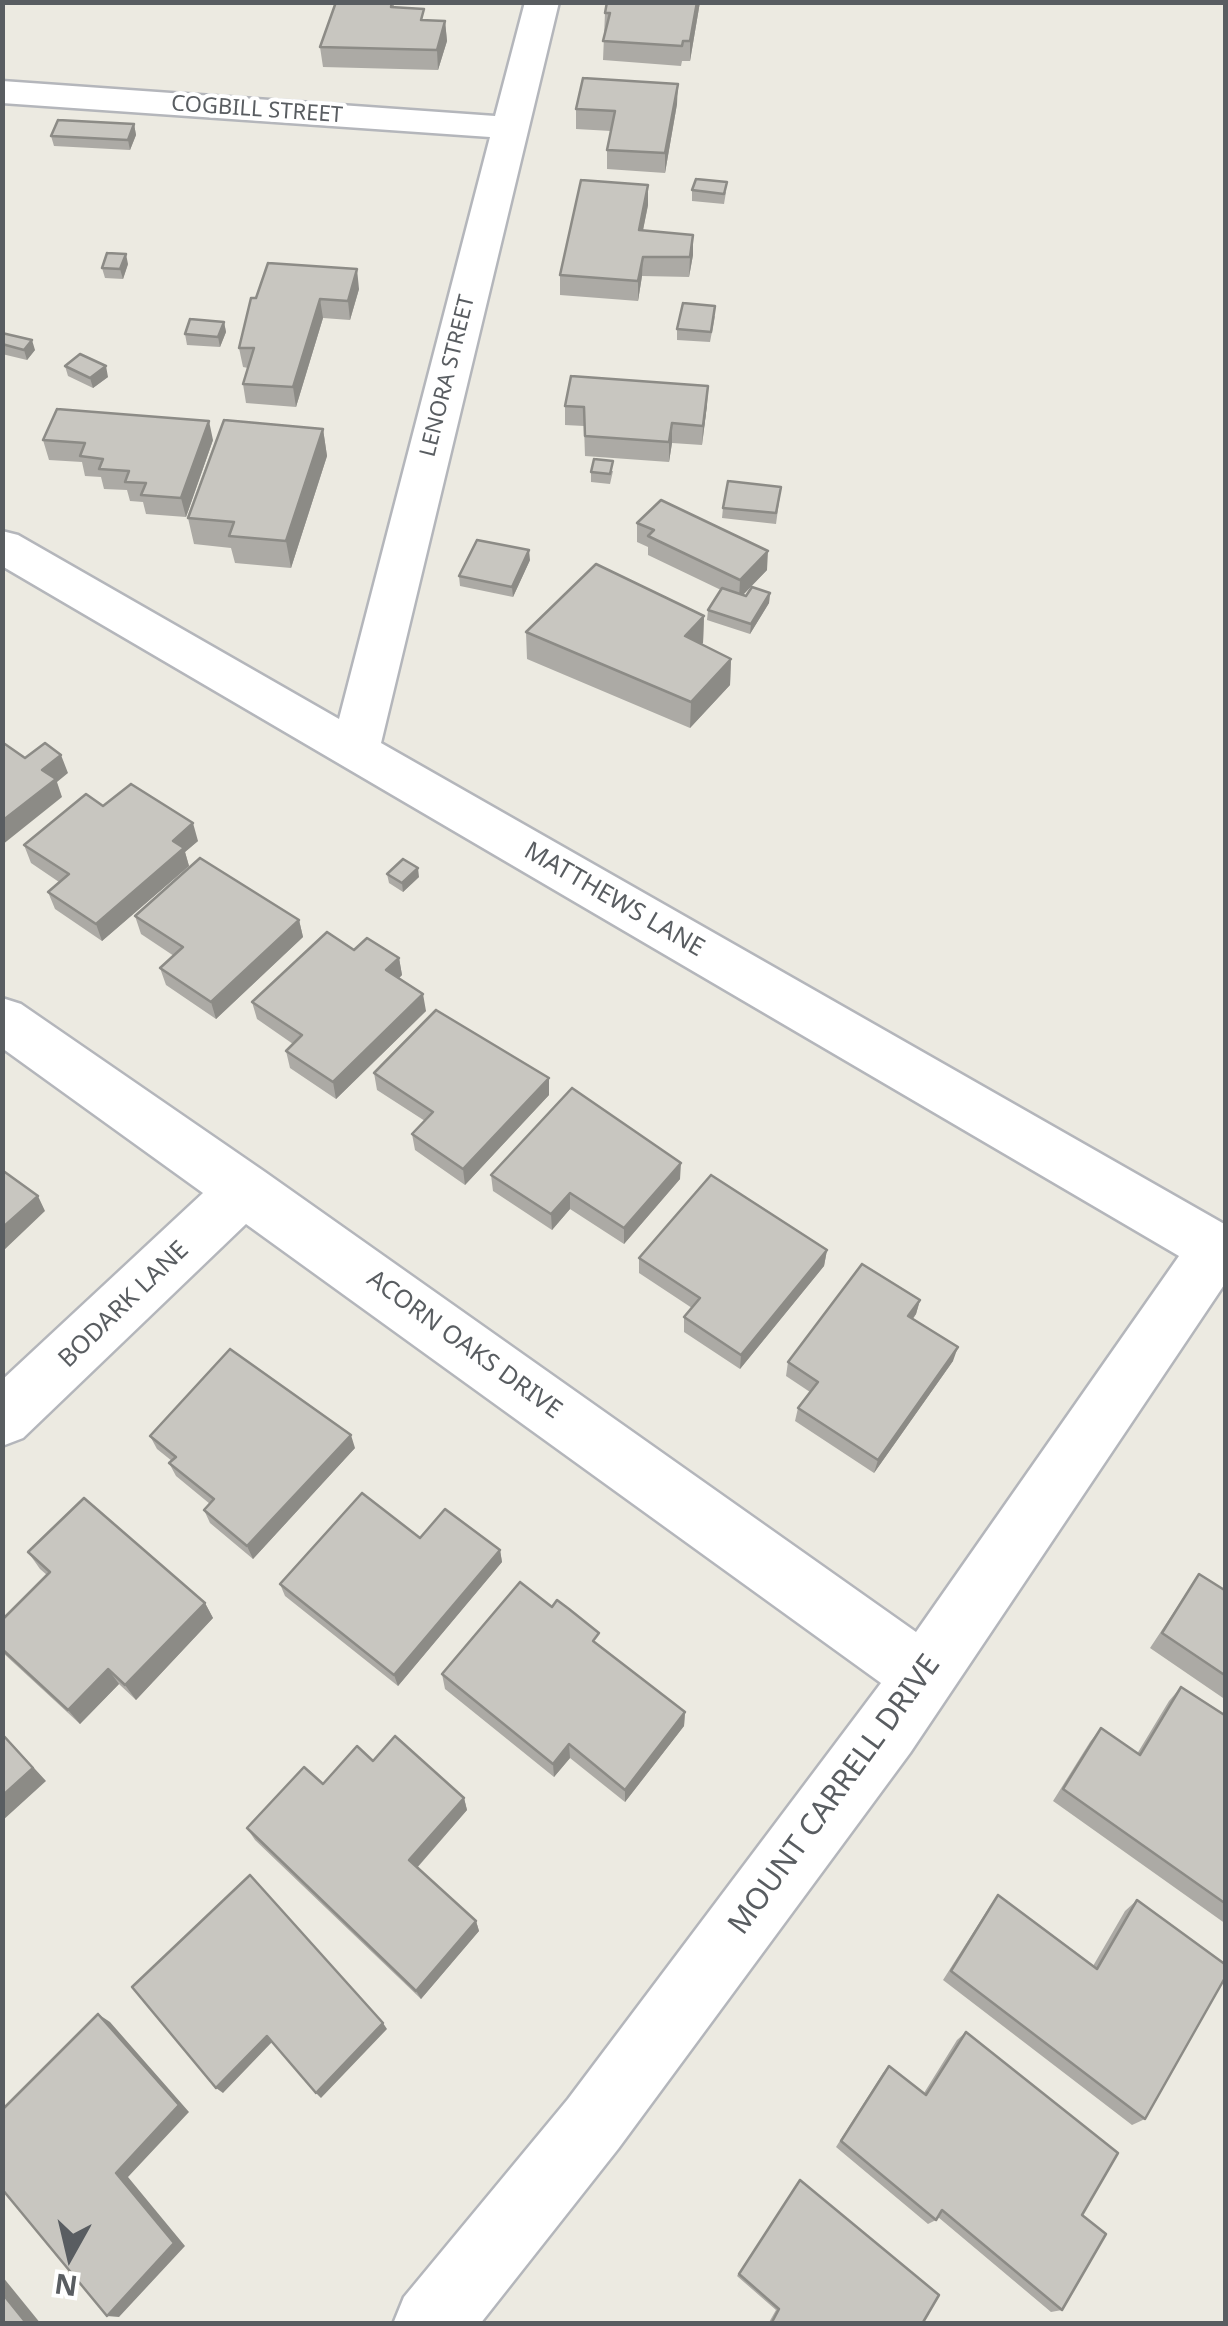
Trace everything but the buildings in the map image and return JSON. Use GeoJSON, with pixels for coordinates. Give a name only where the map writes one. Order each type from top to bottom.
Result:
{"type":"FeatureCollection","features":[{"type":"Feature","properties":{"kind":"street","name":"LENORA STREET"},"geometry":{"type":"LineString","coordinates":[[354,750],[542,2]]}},
{"type":"Feature","properties":{"kind":"street","name":"COGBILL STREET"},"geometry":{"type":"LineString","coordinates":[[2,92],[511,128]]}},
{"type":"Feature","properties":{"kind":"street","name":"MATTHEWS LANE"},"geometry":{"type":"LineString","coordinates":[[2,546],[1221,1252]]}},
{"type":"Feature","properties":{"kind":"street","name":"ACORN OAKS DRIVE"},"geometry":{"type":"LineString","coordinates":[[2,1018],[923,1676]]}},
{"type":"Feature","properties":{"kind":"street","name":"BODARK LANE"},"geometry":{"type":"LineString","coordinates":[[2,1419],[245,1190]]}},
{"type":"Feature","properties":{"kind":"street","name":"MOUNT CARRELL DRIVE"},"geometry":{"type":"LineString","coordinates":[[431,2324],[594,2124],[923,1676],[1221,1252]]}}]}
